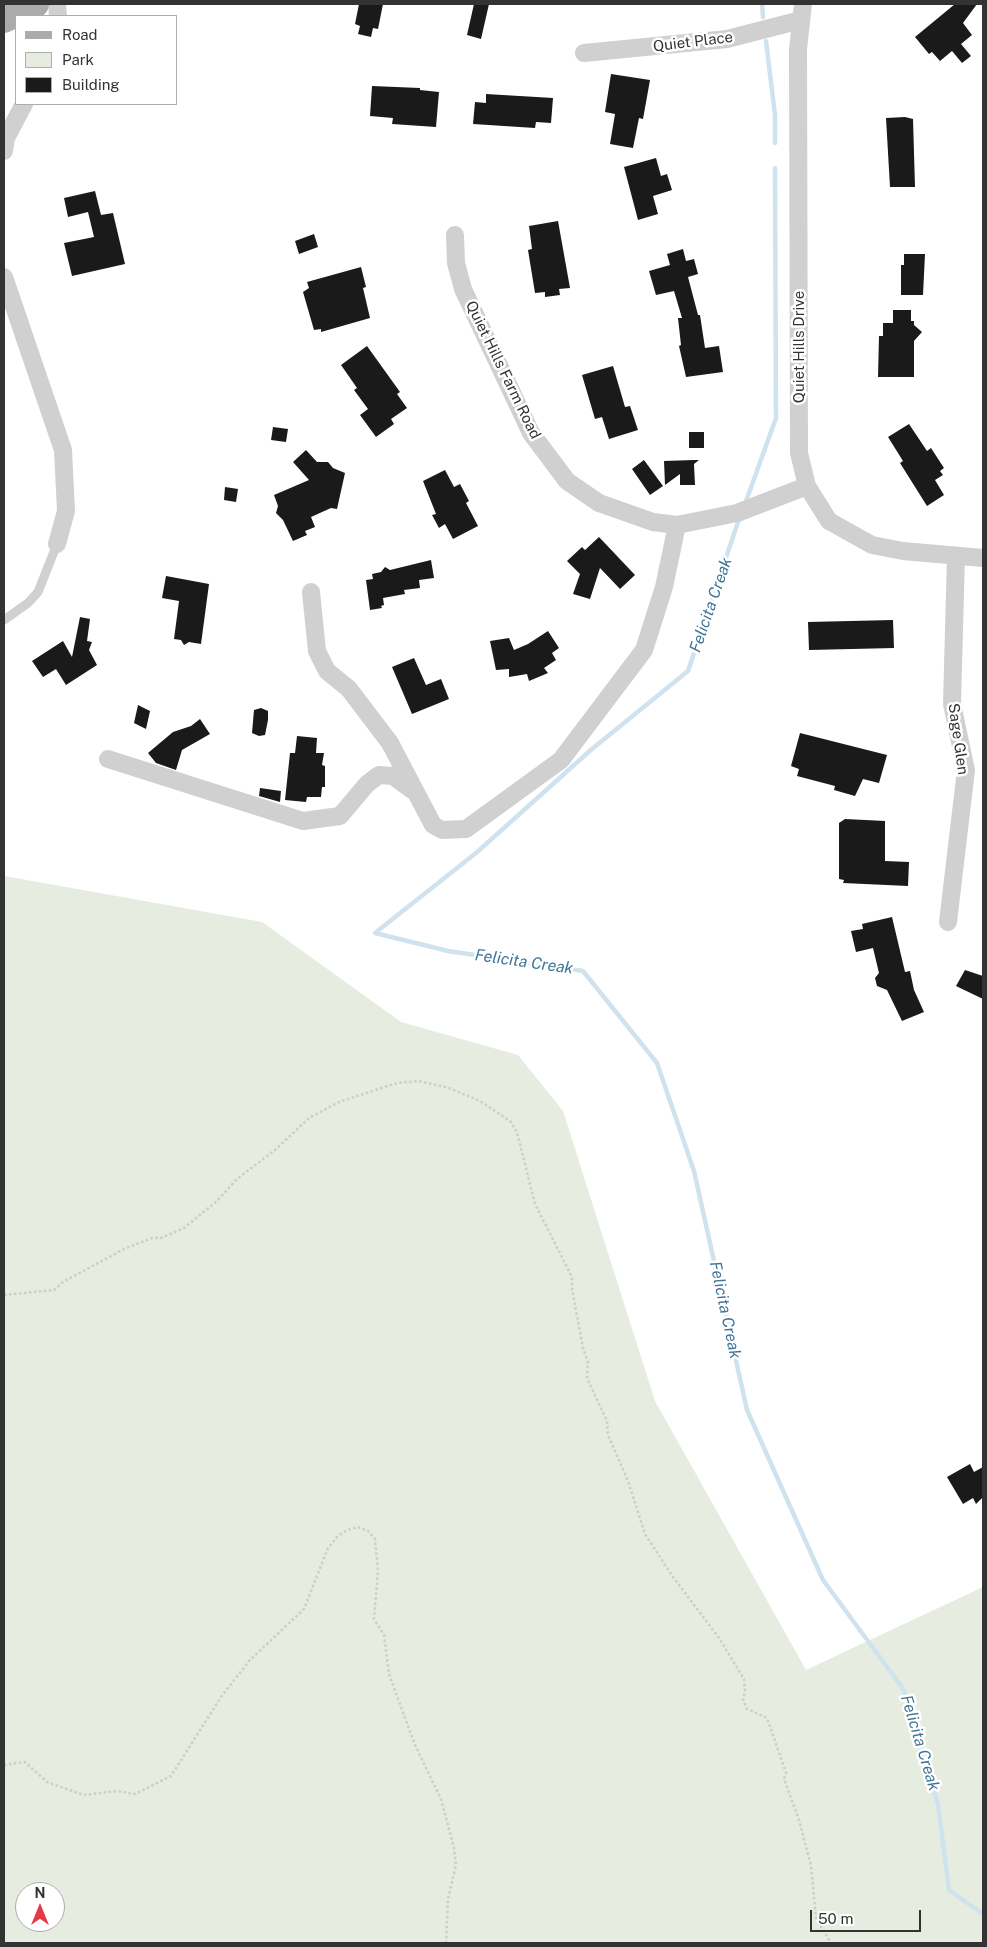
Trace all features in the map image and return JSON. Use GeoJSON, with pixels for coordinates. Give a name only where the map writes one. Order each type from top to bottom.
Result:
{"type":"FeatureCollection","features":[{"type":"Feature","properties":{"kind":"main road"},"geometry":{"type":"LineString","coordinates":[[4,19],[35,4]]}},
{"type":"Feature","properties":{"kind":"street","name":"Quiet Place"},"geometry":{"type":"LineString","coordinates":[[584,53],[727,39],[802,12]]}},
{"type":"Feature","properties":{"kind":"street","name":"Quiet Hills Drive"},"geometry":{"type":"LineString","coordinates":[[802,12],[798,49],[799,453],[807,486],[829,521],[872,545],[903,551],[983,558]]}},
{"type":"Feature","properties":{"kind":"street"},"geometry":{"type":"LineString","coordinates":[[4,151],[6,138],[23,105]]}},
{"type":"Feature","properties":{"kind":"street","name":"Quiet Hills Farm Road"},"geometry":{"type":"LineString","coordinates":[[455,235],[456,263],[463,289],[531,433],[567,481],[599,503],[653,522],[677,525],[737,513],[807,486]]}},
{"type":"Feature","properties":{"kind":"street"},"geometry":{"type":"LineString","coordinates":[[4,277],[63,450],[66,510],[57,544]]}},
{"type":"Feature","properties":{"kind":"street"},"geometry":{"type":"LineString","coordinates":[[311,592],[317,651],[327,671],[349,689],[390,743],[433,825],[442,830],[466,830],[560,760],[644,650],[664,587],[677,525]]}},
{"type":"Feature","properties":{"kind":"street","name":"Sage Glen"},"geometry":{"type":"LineString","coordinates":[[948,922],[966,770],[952,704],[956,556]]}},
{"type":"Feature","properties":{"kind":"street"},"geometry":{"type":"LineString","coordinates":[[108,759],[303,820],[340,816],[367,784],[379,775],[393,776],[416,794]]}},
{"type":"Feature","properties":{"kind":"lane"},"geometry":{"type":"LineString","coordinates":[[4,620],[28,603],[38,592],[57,544]]}},
{"type":"Feature","properties":{"kind":"path"},"geometry":{"type":"LineString","coordinates":[[4,1296],[54,1290],[64,1282],[124,1249],[152,1238],[161,1238],[184,1228],[217,1201],[237,1179],[275,1150],[309,1118],[339,1102],[397,1083],[419,1081],[449,1088],[480,1101],[510,1122],[517,1132],[534,1204],[572,1277],[572,1289],[583,1348],[588,1362],[587,1378],[607,1421],[608,1435],[628,1481],[645,1534],[673,1577],[719,1638],[744,1679],[746,1692],[742,1699],[747,1709],[767,1718],[786,1773],[784,1779],[799,1820],[811,1866],[816,1918],[831,1943]]}},
{"type":"Feature","properties":{"kind":"path"},"geometry":{"type":"LineString","coordinates":[[4,1765],[25,1762],[47,1782],[84,1795],[117,1791],[135,1794],[170,1776],[221,1696],[249,1661],[304,1609],[332,1542],[347,1530],[358,1527],[368,1531],[375,1539],[378,1570],[374,1619],[384,1635],[389,1674],[415,1745],[441,1799],[454,1848],[456,1864],[448,1899],[446,1943]]}},
{"type":"Feature","properties":{"kind":"green space"},"geometry":{"type":"Polygon","coordinates":[[[4,876],[262,922],[401,1022],[518,1055],[563,1111],[655,1401],[806,1670],[983,1587],[983,1943],[4,1943],[4,876]]]}},
{"type":"Feature","properties":{"kind":"building"},"geometry":{"type":"Polygon","coordinates":[[[359,4],[383,4],[378,29],[373,28],[371,37],[358,34],[360,26],[355,24],[359,4]]]}},
{"type":"Feature","properties":{"kind":"building"},"geometry":{"type":"Polygon","coordinates":[[[474,4],[489,4],[481,39],[467,35],[474,4]]]}},
{"type":"Feature","properties":{"kind":"building"},"geometry":{"type":"Polygon","coordinates":[[[955,4],[977,4],[963,23],[972,35],[961,44],[971,56],[962,63],[952,51],[940,61],[932,52],[929,54],[915,37],[955,4]]]}},
{"type":"Feature","properties":{"kind":"building"},"geometry":{"type":"Polygon","coordinates":[[[611,74],[650,80],[643,119],[639,118],[633,148],[610,144],[615,114],[605,112],[611,74]]]}},
{"type":"Feature","properties":{"kind":"building"},"geometry":{"type":"Polygon","coordinates":[[[372,86],[420,88],[420,90],[439,92],[436,127],[392,124],[393,118],[370,116],[372,86]]]}},
{"type":"Feature","properties":{"kind":"building"},"geometry":{"type":"Polygon","coordinates":[[[486,94],[553,98],[551,123],[536,122],[535,128],[473,124],[475,102],[486,103],[486,94]]]}},
{"type":"Feature","properties":{"kind":"building"},"geometry":{"type":"Polygon","coordinates":[[[905,117],[913,119],[915,187],[890,187],[886,118],[905,117]]]}},
{"type":"Feature","properties":{"kind":"building"},"geometry":{"type":"Polygon","coordinates":[[[656,158],[661,176],[667,174],[672,190],[653,196],[658,214],[638,220],[624,167],[656,158]]]}},
{"type":"Feature","properties":{"kind":"building"},"geometry":{"type":"Polygon","coordinates":[[[95,191],[101,215],[113,213],[125,264],[72,276],[64,243],[94,237],[88,212],[68,217],[64,198],[95,191]]]}},
{"type":"Feature","properties":{"kind":"building"},"geometry":{"type":"Polygon","coordinates":[[[558,221],[570,288],[559,289],[560,295],[545,297],[545,292],[535,293],[528,250],[532,249],[529,226],[558,221]]]}},
{"type":"Feature","properties":{"kind":"building"},"geometry":{"type":"Polygon","coordinates":[[[314,234],[318,247],[299,254],[295,241],[314,234]]]}},
{"type":"Feature","properties":{"kind":"building"},"geometry":{"type":"Polygon","coordinates":[[[683,249],[686,261],[694,259],[698,274],[688,277],[698,315],[700,315],[705,348],[719,346],[723,372],[686,377],[679,346],[681,345],[678,318],[682,318],[674,291],[656,295],[649,271],[670,265],[667,254],[683,249]]]}},
{"type":"Feature","properties":{"kind":"building"},"geometry":{"type":"Polygon","coordinates":[[[904,254],[925,254],[923,295],[901,295],[901,265],[904,265],[904,254]]]}},
{"type":"Feature","properties":{"kind":"building"},"geometry":{"type":"Polygon","coordinates":[[[361,267],[366,287],[363,288],[370,318],[321,332],[321,329],[314,330],[303,292],[309,288],[307,282],[361,267]]]}},
{"type":"Feature","properties":{"kind":"building"},"geometry":{"type":"Polygon","coordinates":[[[893,310],[911,310],[911,321],[914,321],[914,325],[922,332],[914,341],[914,377],[878,377],[879,336],[883,336],[883,323],[893,323],[893,310]]]}},
{"type":"Feature","properties":{"kind":"building"},"geometry":{"type":"Polygon","coordinates":[[[367,346],[400,392],[397,394],[407,408],[391,419],[394,424],[376,437],[360,415],[368,409],[354,390],[357,388],[341,365],[367,346]]]}},
{"type":"Feature","properties":{"kind":"building"},"geometry":{"type":"Polygon","coordinates":[[[613,366],[625,407],[630,406],[638,430],[609,439],[602,417],[595,419],[582,375],[613,366]]]}},
{"type":"Feature","properties":{"kind":"building"},"geometry":{"type":"Polygon","coordinates":[[[909,424],[927,451],[931,448],[944,468],[940,471],[943,475],[935,480],[944,495],[927,506],[900,463],[903,461],[888,437],[909,424]]]}},
{"type":"Feature","properties":{"kind":"building"},"geometry":{"type":"Polygon","coordinates":[[[273,427],[288,429],[286,442],[271,440],[273,427]]]}},
{"type":"Feature","properties":{"kind":"building"},"geometry":{"type":"Polygon","coordinates":[[[689,432],[704,432],[704,448],[689,448],[689,432]]]}},
{"type":"Feature","properties":{"kind":"building"},"geometry":{"type":"Polygon","coordinates":[[[306,450],[317,462],[328,462],[333,468],[345,473],[337,509],[331,508],[311,517],[315,527],[305,531],[307,535],[293,541],[283,520],[276,513],[278,506],[274,495],[309,480],[293,462],[306,450]]]}},
{"type":"Feature","properties":{"kind":"building"},"geometry":{"type":"Polygon","coordinates":[[[644,460],[663,486],[650,495],[632,469],[644,460]]]}},
{"type":"Feature","properties":{"kind":"building"},"geometry":{"type":"Polygon","coordinates":[[[699,460],[694,464],[695,485],[680,485],[680,474],[665,485],[664,461],[699,460]]]}},
{"type":"Feature","properties":{"kind":"building"},"geometry":{"type":"Polygon","coordinates":[[[445,470],[454,487],[460,484],[469,501],[466,503],[478,526],[453,539],[445,524],[439,528],[432,515],[436,514],[423,481],[445,470]]]}},
{"type":"Feature","properties":{"kind":"building"},"geometry":{"type":"Polygon","coordinates":[[[225,487],[238,489],[236,502],[224,500],[225,487]]]}},
{"type":"Feature","properties":{"kind":"building"},"geometry":{"type":"Polygon","coordinates":[[[599,537],[635,575],[620,589],[600,568],[590,599],[573,594],[580,574],[567,561],[582,547],[585,550],[599,537]]]}},
{"type":"Feature","properties":{"kind":"building"},"geometry":{"type":"Polygon","coordinates":[[[431,560],[434,578],[419,580],[420,588],[404,590],[405,594],[383,598],[384,605],[381,606],[382,608],[370,610],[366,580],[373,579],[372,574],[381,572],[385,567],[390,570],[431,560]]]}},
{"type":"Feature","properties":{"kind":"building"},"geometry":{"type":"Polygon","coordinates":[[[166,576],[209,584],[201,644],[189,642],[184,645],[181,640],[174,639],[179,601],[162,598],[166,576]]]}},
{"type":"Feature","properties":{"kind":"building"},"geometry":{"type":"Polygon","coordinates":[[[80,617],[90,619],[87,641],[92,642],[89,650],[97,665],[66,685],[56,669],[43,677],[32,661],[63,641],[72,657],[80,617]]]}},
{"type":"Feature","properties":{"kind":"building"},"geometry":{"type":"Polygon","coordinates":[[[893,620],[894,648],[809,650],[808,622],[893,620]]]}},
{"type":"Feature","properties":{"kind":"building"},"geometry":{"type":"Polygon","coordinates":[[[548,631],[559,648],[552,653],[556,660],[544,668],[548,673],[529,681],[527,674],[509,677],[509,669],[496,670],[490,641],[509,638],[514,650],[528,644],[548,631]]]}},
{"type":"Feature","properties":{"kind":"building"},"geometry":{"type":"Polygon","coordinates":[[[414,658],[426,685],[441,679],[449,699],[412,714],[392,667],[414,658]]]}},
{"type":"Feature","properties":{"kind":"building"},"geometry":{"type":"Polygon","coordinates":[[[138,705],[150,711],[146,729],[134,723],[138,705]]]}},
{"type":"Feature","properties":{"kind":"building"},"geometry":{"type":"Polygon","coordinates":[[[261,708],[268,711],[268,720],[265,735],[259,736],[252,733],[254,710],[261,708]]]}},
{"type":"Feature","properties":{"kind":"building"},"geometry":{"type":"Polygon","coordinates":[[[200,719],[210,734],[182,750],[176,770],[156,763],[148,753],[173,732],[191,726],[200,719]]]}},
{"type":"Feature","properties":{"kind":"building"},"geometry":{"type":"Polygon","coordinates":[[[800,733],[887,755],[879,783],[863,779],[855,796],[834,790],[835,786],[797,776],[799,769],[791,766],[800,733]]]}},
{"type":"Feature","properties":{"kind":"building"},"geometry":{"type":"Polygon","coordinates":[[[297,736],[317,738],[316,753],[324,753],[322,765],[325,766],[325,787],[322,787],[321,797],[307,797],[306,802],[285,800],[290,753],[295,753],[297,736]]]}},
{"type":"Feature","properties":{"kind":"building"},"geometry":{"type":"Polygon","coordinates":[[[260,788],[281,791],[280,802],[259,796],[260,788]]]}},
{"type":"Feature","properties":{"kind":"building"},"geometry":{"type":"Polygon","coordinates":[[[845,819],[885,821],[885,861],[909,862],[908,886],[843,883],[844,880],[839,879],[839,823],[845,819]]]}},
{"type":"Feature","properties":{"kind":"building"},"geometry":{"type":"Polygon","coordinates":[[[892,917],[905,972],[910,971],[914,990],[924,1012],[902,1021],[887,990],[877,986],[875,978],[879,973],[873,948],[856,952],[851,931],[863,929],[862,924],[892,917]]]}},
{"type":"Feature","properties":{"kind":"building"},"geometry":{"type":"Polygon","coordinates":[[[965,970],[983,976],[983,999],[956,986],[965,970]]]}},
{"type":"Feature","properties":{"kind":"building"},"geometry":{"type":"Polygon","coordinates":[[[970,1464],[974,1472],[983,1467],[983,1497],[976,1504],[973,1498],[963,1504],[947,1477],[970,1464]]]}},
{"type":"Feature","properties":{"kind":"waterway","name":"Felicita Creak"},"geometry":{"type":"LineString","coordinates":[[762,4],[763,17]]}},
{"type":"Feature","properties":{"kind":"waterway","name":"Felicita Creak"},"geometry":{"type":"LineString","coordinates":[[766,41],[775,115],[775,143]]}},
{"type":"Feature","properties":{"kind":"waterway","name":"Felicita Creak"},"geometry":{"type":"LineString","coordinates":[[745,504],[776,418],[775,168]]}},
{"type":"Feature","properties":{"kind":"waterway","name":"Felicita Creak"},"geometry":{"type":"LineString","coordinates":[[740,516],[688,671],[592,749],[476,853],[375,933],[448,951],[583,971],[657,1063],[694,1171],[747,1410],[823,1580],[904,1690],[938,1804],[949,1890],[983,1914]]}}]}
